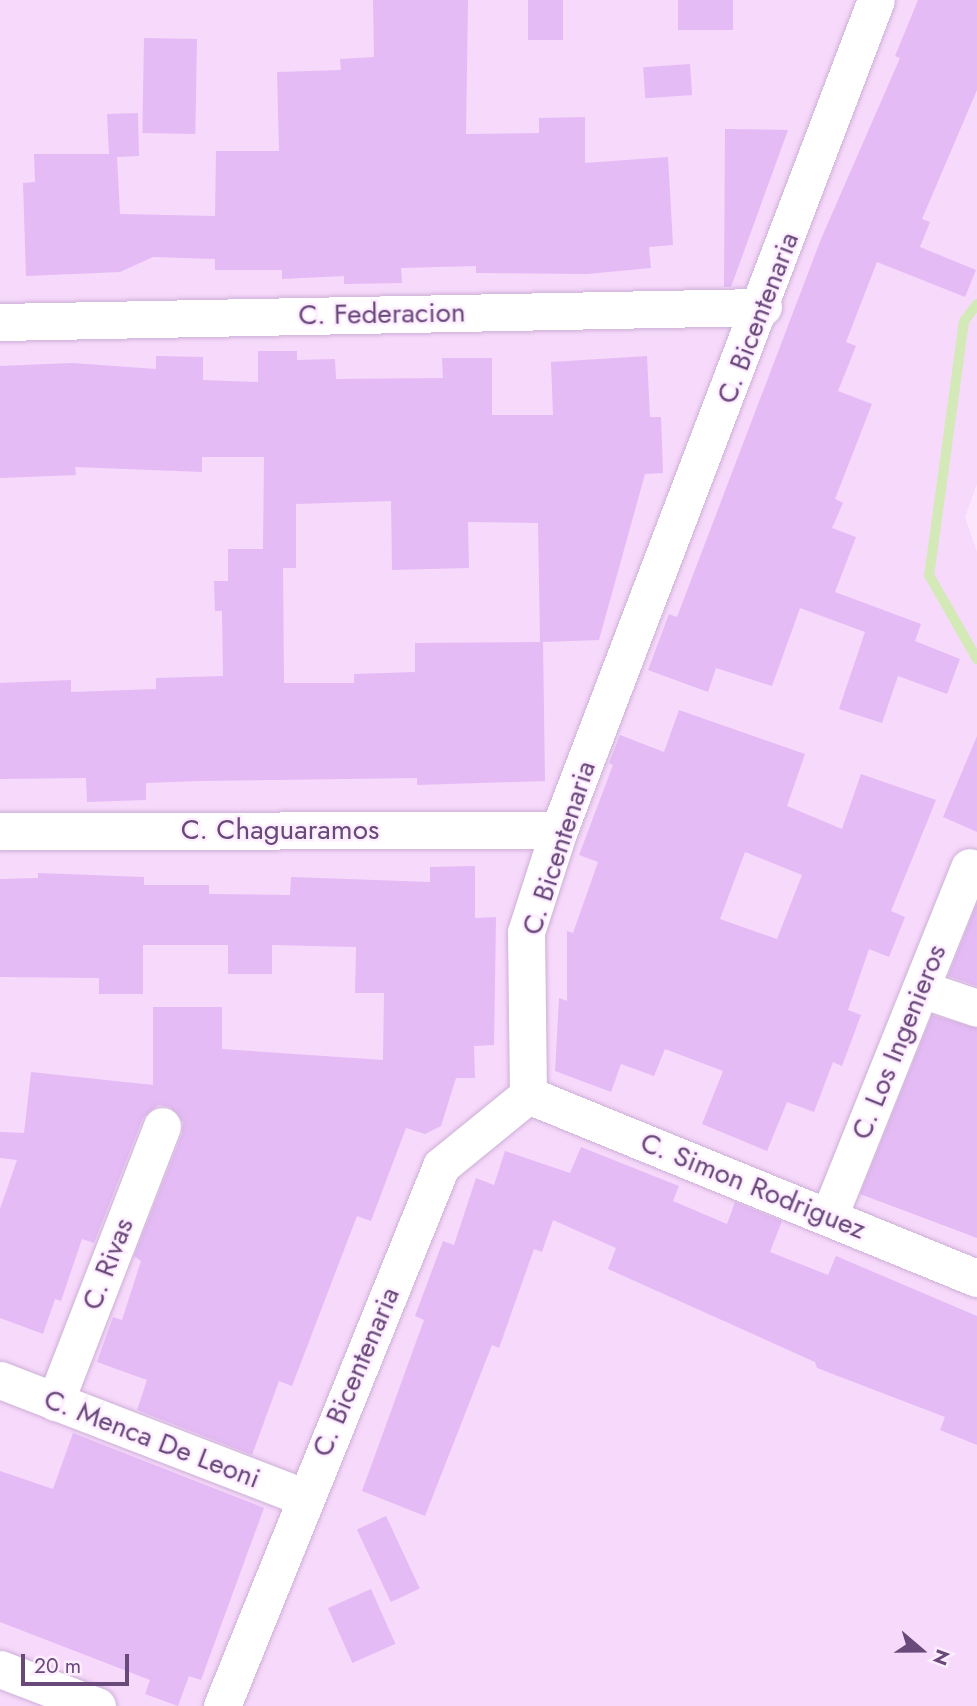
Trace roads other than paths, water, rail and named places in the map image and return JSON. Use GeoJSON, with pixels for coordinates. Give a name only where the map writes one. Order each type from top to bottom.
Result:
{"type":"FeatureCollection","features":[{"type":"Feature","properties":{"kind":"street","name":"C. Bicentenaria"},"geometry":{"type":"LineString","coordinates":[[222,1706],[304,1497],[441,1166],[528,1095],[526,932],[559,830],[763,307],[876,0]]}},
{"type":"Feature","properties":{"kind":"street","name":"C. Federacion"},"geometry":{"type":"LineString","coordinates":[[0,322],[763,307]]}},
{"type":"Feature","properties":{"kind":"street","name":"C. Chaguaramos"},"geometry":{"type":"LineString","coordinates":[[0,831],[559,830]]}},
{"type":"Feature","properties":{"kind":"street","name":"C. Los Ingenieros"},"geometry":{"type":"LineString","coordinates":[[829,1216],[969,867]]}},
{"type":"Feature","properties":{"kind":"street"},"geometry":{"type":"LineString","coordinates":[[921,989],[977,1008]]}},
{"type":"Feature","properties":{"kind":"street","name":"C. Simon Rodriguez"},"geometry":{"type":"LineString","coordinates":[[528,1095],[977,1278]]}},
{"type":"Feature","properties":{"kind":"street","name":"C. Rivas"},"geometry":{"type":"LineString","coordinates":[[55,1402],[162,1126]]}},
{"type":"Feature","properties":{"kind":"street","name":"C. Menca De Leoni"},"geometry":{"type":"LineString","coordinates":[[0,1380],[304,1497]]}},
{"type":"Feature","properties":{"kind":"street"},"geometry":{"type":"LineString","coordinates":[[0,1669],[97,1706]]}},
{"type":"Feature","properties":{"kind":"waterway"},"geometry":{"type":"LineString","coordinates":[[977,304],[964,321],[929,575],[977,659]]}}]}
